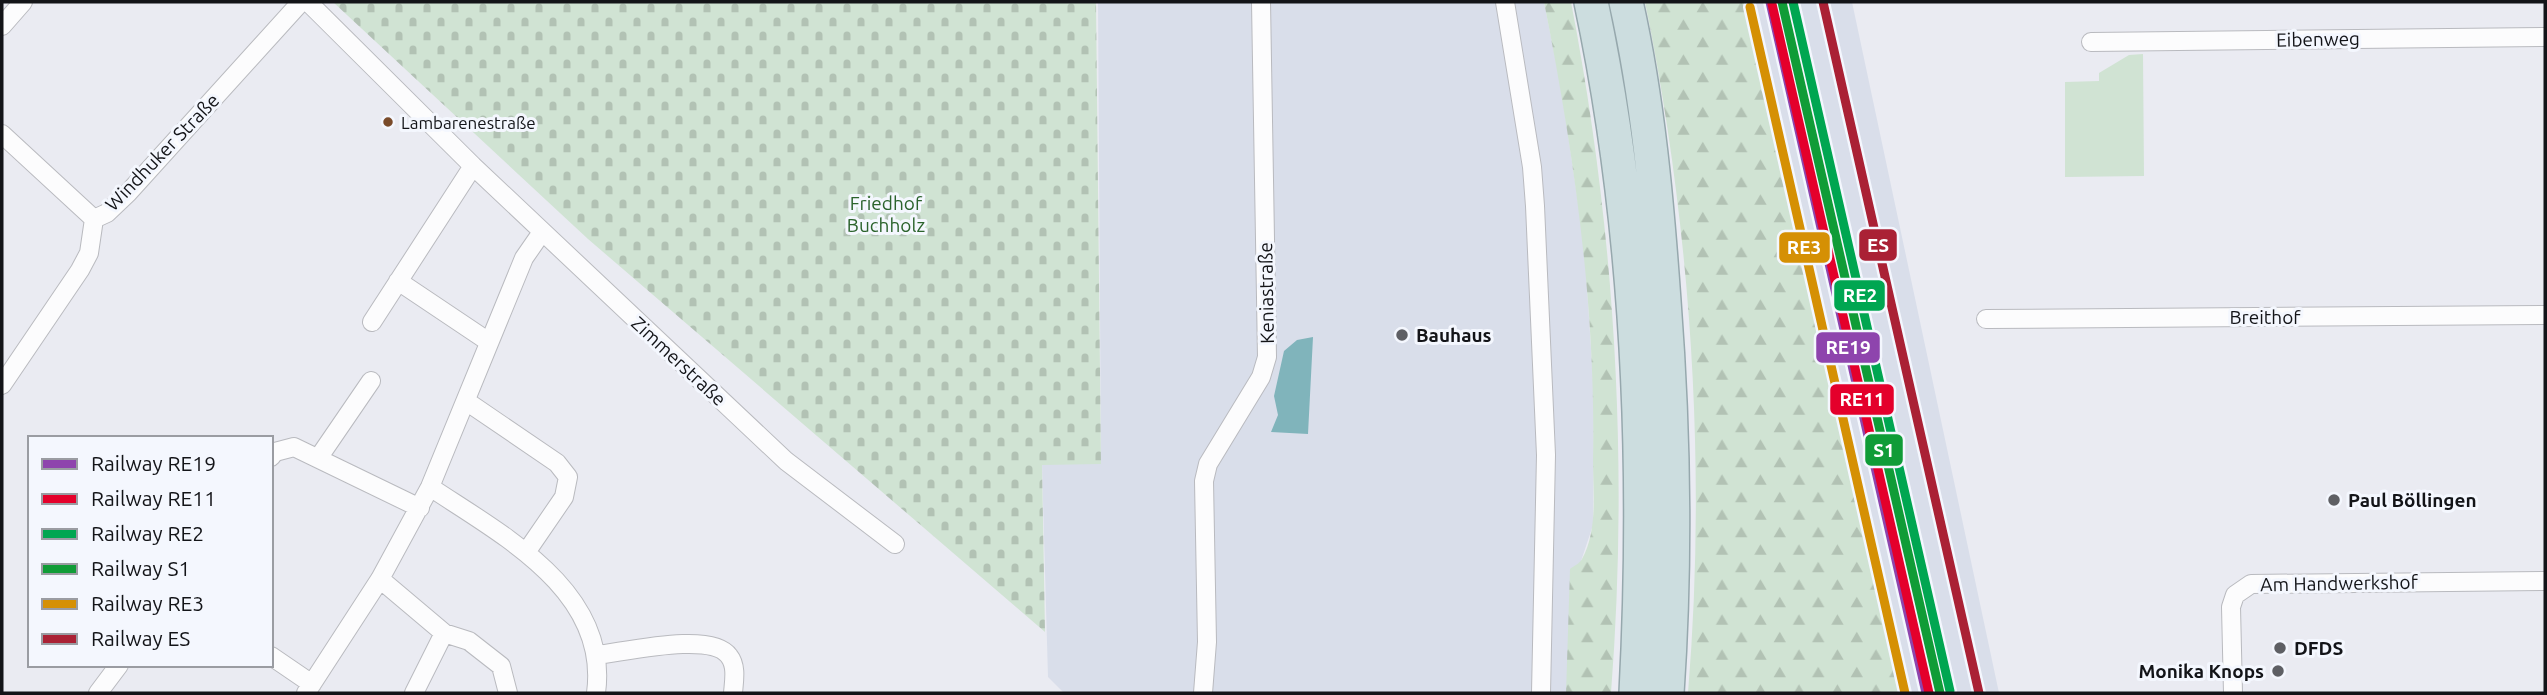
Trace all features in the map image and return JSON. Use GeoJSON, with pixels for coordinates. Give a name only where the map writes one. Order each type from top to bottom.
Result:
{"type":"FeatureCollection","features":[{"type":"Feature","properties":{"kind":"highway"},"geometry":{"type":"LineString","coordinates":[[1591,2],[1608,81],[1626,226],[1637,377],[1641,518],[1636,693]]}},
{"type":"Feature","properties":{"kind":"highway"},"geometry":{"type":"LineString","coordinates":[[1626,2],[1642,73],[1660,233],[1671,391],[1674,517],[1667,693]]}},
{"type":"Feature","properties":{"kind":"street"},"geometry":{"type":"LineString","coordinates":[[2,26],[23,2]]}},
{"type":"Feature","properties":{"kind":"street","name":"Windhuker Straße"},"geometry":{"type":"LineString","coordinates":[[2,385],[80,270],[89,253],[94,219],[107,213],[128,193],[301,2]]}},
{"type":"Feature","properties":{"kind":"street","name":"Zimmerstraße"},"geometry":{"type":"LineString","coordinates":[[307,2],[473,166],[786,461],[895,544]]}},
{"type":"Feature","properties":{"kind":"street","name":"Keniastraße"},"geometry":{"type":"LineString","coordinates":[[1203,693],[1207,642],[1204,481],[1208,464],[1261,377],[1267,357],[1262,2]]}},
{"type":"Feature","properties":{"kind":"street"},"geometry":{"type":"LineString","coordinates":[[1505,2],[1532,167],[1535,206],[1546,455],[1541,693]]}},
{"type":"Feature","properties":{"kind":"street","name":"Eibenweg"},"geometry":{"type":"LineString","coordinates":[[2091,41],[2545,37]]}},
{"type":"Feature","properties":{"kind":"street"},"geometry":{"type":"LineString","coordinates":[[2,134],[94,219]]}},
{"type":"Feature","properties":{"kind":"street"},"geometry":{"type":"LineString","coordinates":[[372,321],[473,166]]}},
{"type":"Feature","properties":{"kind":"street"},"geometry":{"type":"LineString","coordinates":[[273,658],[309,689],[380,579],[430,487],[524,258],[542,232]]}},
{"type":"Feature","properties":{"kind":"street"},"geometry":{"type":"LineString","coordinates":[[398,281],[489,342]]}},
{"type":"Feature","properties":{"kind":"street","name":"Breithof"},"geometry":{"type":"LineString","coordinates":[[1986,319],[2545,315]]}},
{"type":"Feature","properties":{"kind":"street"},"geometry":{"type":"LineString","coordinates":[[319,457],[371,381]]}},
{"type":"Feature","properties":{"kind":"street"},"geometry":{"type":"LineString","coordinates":[[466,401],[557,463],[568,478],[564,497],[527,551]]}},
{"type":"Feature","properties":{"kind":"street"},"geometry":{"type":"LineString","coordinates":[[273,454],[294,447],[419,508]]}},
{"type":"Feature","properties":{"kind":"street"},"geometry":{"type":"LineString","coordinates":[[430,487],[527,551],[569,597],[590,633],[597,655],[596,693]]}},
{"type":"Feature","properties":{"kind":"street"},"geometry":{"type":"LineString","coordinates":[[380,579],[444,633],[469,641],[501,666],[508,693]]}},
{"type":"Feature","properties":{"kind":"street","name":"Am Handwerkshof"},"geometry":{"type":"LineString","coordinates":[[2233,693],[2231,607],[2235,595],[2251,584],[2545,581]]}},
{"type":"Feature","properties":{"kind":"street"},"geometry":{"type":"LineString","coordinates":[[414,693],[444,633]]}},
{"type":"Feature","properties":{"kind":"street"},"geometry":{"type":"LineString","coordinates":[[597,655],[698,643],[715,644],[728,653],[733,663],[733,693]]}},
{"type":"Feature","properties":{"kind":"street"},"geometry":{"type":"LineString","coordinates":[[98,693],[118,667]]}},
{"type":"Feature","properties":{"kind":"shaded area"},"geometry":{"type":"Polygon","coordinates":[[[1098,2],[1544,2],[1561,87],[1584,243],[1594,393],[1593,525],[1581,561],[1566,693],[1064,693],[1048,677],[1042,464],[1101,463],[1098,2]]]}},
{"type":"Feature","properties":{"kind":"shaded area"},"geometry":{"type":"Polygon","coordinates":[[[1750,2],[1852,2],[1999,693],[1907,693],[1750,2]]]}},
{"type":"Feature","properties":{"kind":"green space","name":"Friedhof Buchholz"},"geometry":{"type":"Polygon","coordinates":[[[333,2],[1096,2],[1101,464],[1042,465],[1045,632],[588,239],[333,2]]]}},
{"type":"Feature","properties":{"kind":"green space"},"geometry":{"type":"Polygon","coordinates":[[[1544,2],[1571,2],[1586,87],[1608,259],[1618,433],[1619,520],[1611,693],[1566,693],[1570,569],[1582,559],[1593,523],[1593,402],[1581,230],[1565,115],[1544,2]]]}},
{"type":"Feature","properties":{"kind":"green space"},"geometry":{"type":"Polygon","coordinates":[[[1645,2],[1750,2],[1907,693],[1688,693],[1696,520],[1691,346],[1674,173],[1645,2]]]}},
{"type":"Feature","properties":{"kind":"green space"},"geometry":{"type":"Polygon","coordinates":[[[2143,54],[2144,176],[2065,177],[2065,82],[2099,81],[2099,73],[2129,55],[2143,54]]]}},
{"type":"Feature","properties":{"kind":"water"},"geometry":{"type":"Polygon","coordinates":[[[1313,337],[1308,434],[1271,432],[1278,415],[1274,396],[1284,351],[1297,340],[1313,337]]]}},
{"type":"Feature","properties":{"kind":"rail line","name":"RE19"},"geometry":{"type":"LineString","coordinates":[[1770,2],[1926,693]]}},
{"type":"Feature","properties":{"kind":"rail line","name":"S1"},"geometry":{"type":"LineString","coordinates":[[1782,2],[1940,693]]}},
{"type":"Feature","properties":{"kind":"rail line","name":"RE2"},"geometry":{"type":"LineString","coordinates":[[1793,2],[1950,691]]}},
{"type":"Feature","properties":{"kind":"rail line","name":"ES"},"geometry":{"type":"LineString","coordinates":[[1823,2],[1979,693]]}},
{"type":"Feature","properties":{"kind":"rail line","name":"RE11"},"geometry":{"type":"LineString","coordinates":[[1772,4],[1929,693]]}},
{"type":"Feature","properties":{"kind":"rail line","name":"RE3"},"geometry":{"type":"LineString","coordinates":[[1750,7],[1905,693]]}},
{"type":"Feature","properties":{"kind":"place","name":"Lambarenestraße"},"geometry":{"type":"Point","coordinates":[388,122]}},
{"type":"Feature","properties":{"kind":"place","name":"Bauhaus"},"geometry":{"type":"Point","coordinates":[1402,335]}},
{"type":"Feature","properties":{"kind":"place","name":"Paul Böllingen"},"geometry":{"type":"Point","coordinates":[2334,500]}},
{"type":"Feature","properties":{"kind":"place","name":"DFDS"},"geometry":{"type":"Point","coordinates":[2280,648]}},
{"type":"Feature","properties":{"kind":"place","name":"Monika Knops"},"geometry":{"type":"Point","coordinates":[2278,671]}}]}
